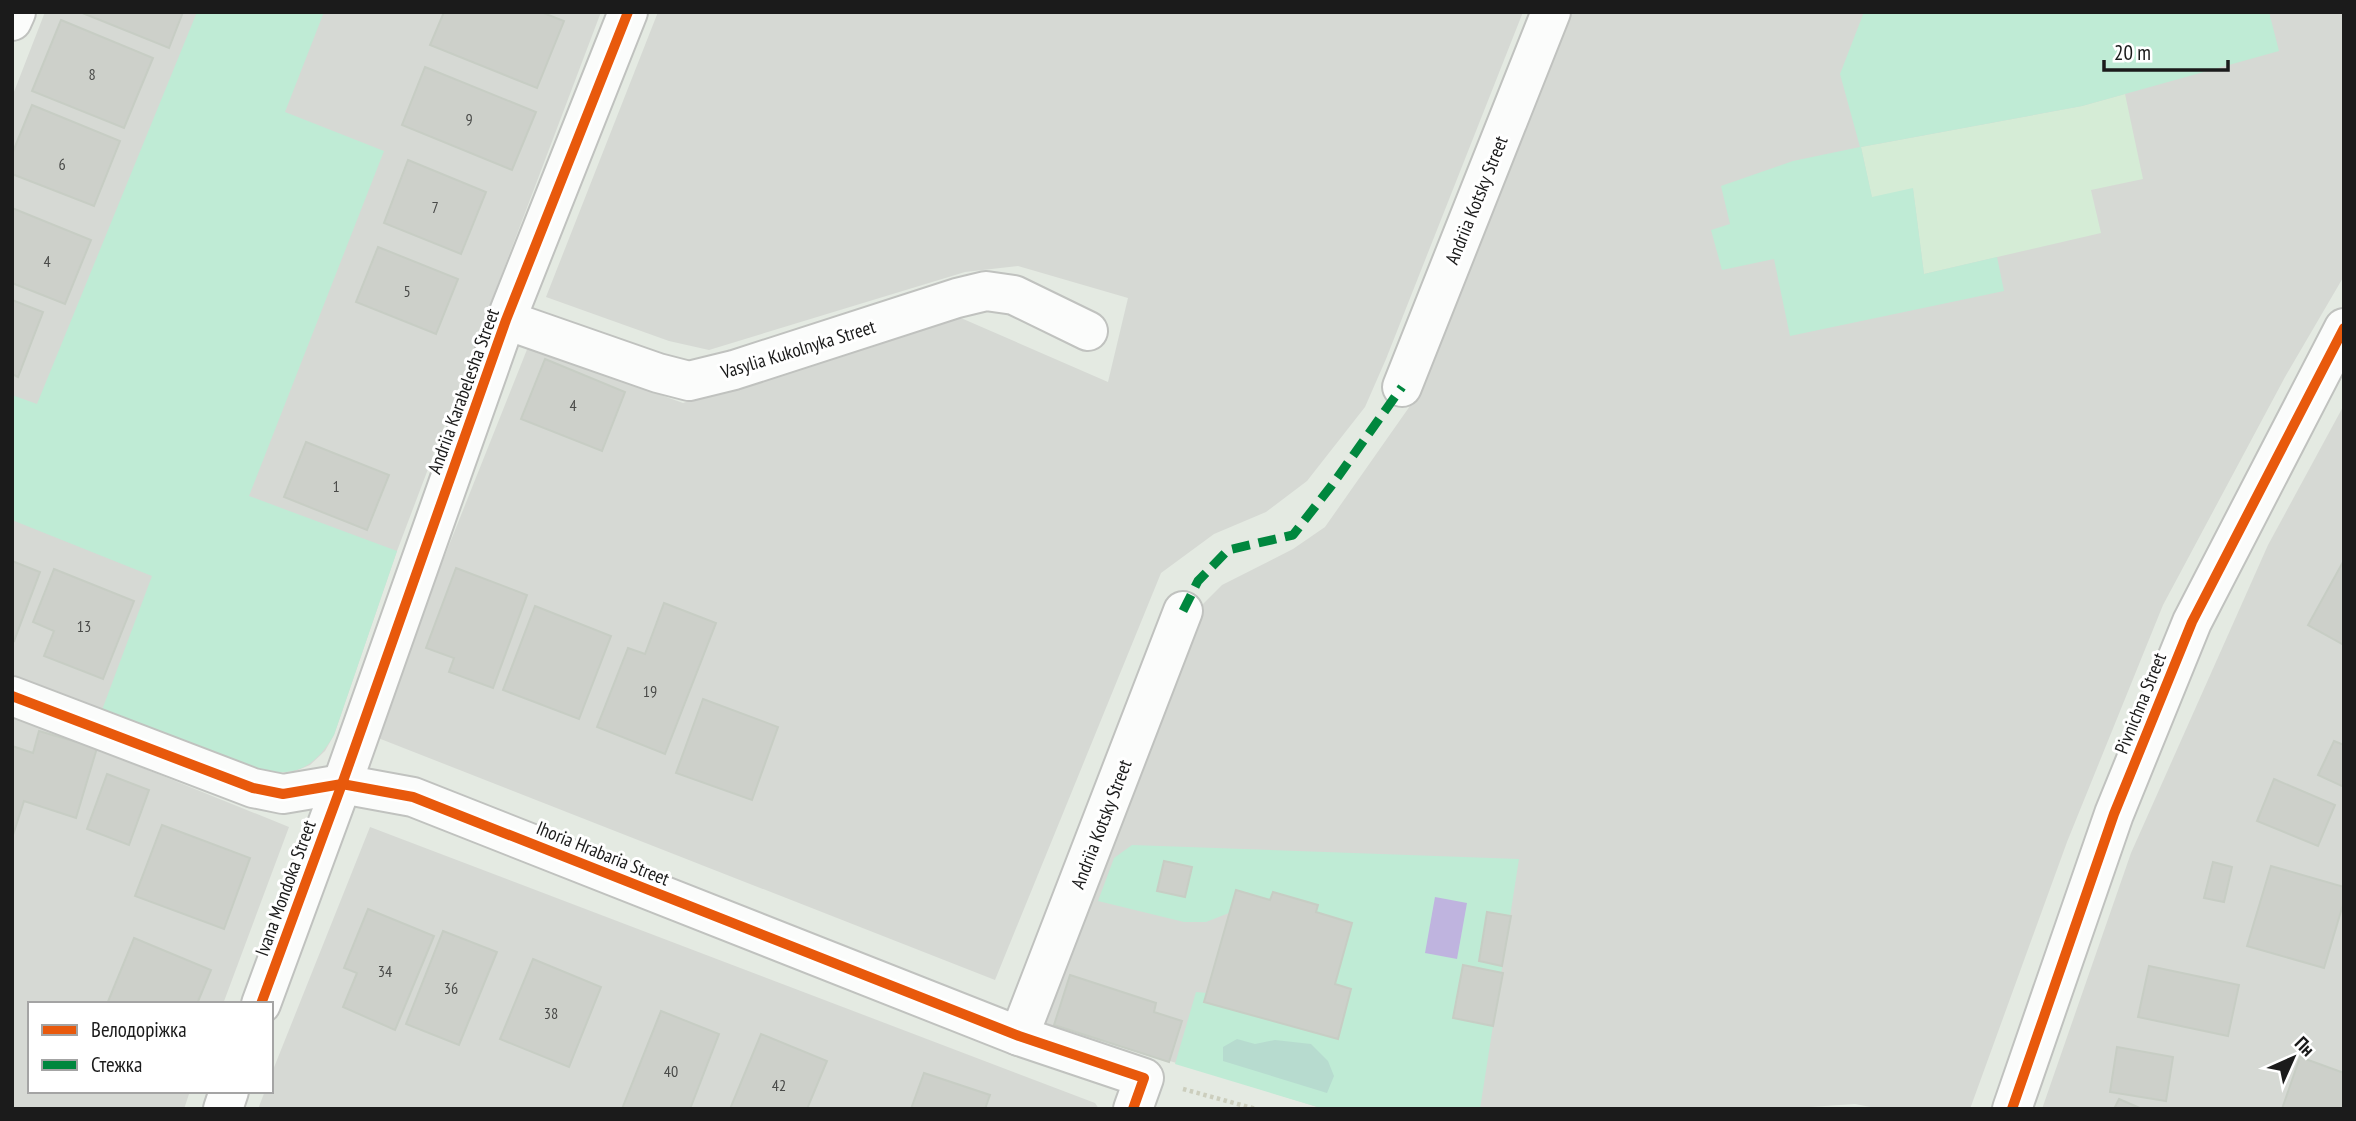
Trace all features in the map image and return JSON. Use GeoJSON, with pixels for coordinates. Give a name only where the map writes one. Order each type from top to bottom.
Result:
{"type":"FeatureCollection","features":[{"type":"Feature","properties":{"kind":"street"},"geometry":{"type":"LineString","coordinates":[[12,21],[16,12]]}},
{"type":"Feature","properties":{"kind":"street","name":"Andriia Karabelesha Street"},"geometry":{"type":"LineString","coordinates":[[342,785],[506,320],[628,12]]}},
{"type":"Feature","properties":{"kind":"street","name":"Andriia Kotsky Street"},"geometry":{"type":"LineString","coordinates":[[1402,387],[1551,12]]}},
{"type":"Feature","properties":{"kind":"street","name":"Vasylia Kukolnyka Street"},"geometry":{"type":"LineString","coordinates":[[506,320],[658,373],[690,381],[734,370],[986,291],[1014,295],[1088,331]]}},
{"type":"Feature","properties":{"kind":"street","name":"Pivnichna Street"},"geometry":{"type":"LineString","coordinates":[[2012,1109],[2114,814],[2192,622],[2344,328]]}},
{"type":"Feature","properties":{"kind":"street","name":"Andriia Kotsky Street"},"geometry":{"type":"LineString","coordinates":[[1018,1036],[1183,611]]}},
{"type":"Feature","properties":{"kind":"street","name":"Ihoria Hrabaria Street"},"geometry":{"type":"LineString","coordinates":[[12,696],[253,788],[283,794],[342,785],[413,797],[1018,1036],[1138,1093]]}},
{"type":"Feature","properties":{"kind":"street","name":"Ivana Mondoka Street"},"geometry":{"type":"LineString","coordinates":[[262,1002],[342,785]]}},
{"type":"Feature","properties":{"kind":"path"},"geometry":{"type":"LineString","coordinates":[[1138,1093],[1256,1109]]}},
{"type":"Feature","properties":{"kind":"shaded area"},"geometry":{"type":"Polygon","coordinates":[[[45,12],[601,12],[397,551],[334,735],[325,751],[310,765],[293,772],[102,710],[12,674],[12,97],[45,12]]]}},
{"type":"Feature","properties":{"kind":"shaded area"},"geometry":{"type":"Polygon","coordinates":[[[658,12],[1523,12],[1365,407],[1307,481],[1266,512],[1214,534],[1161,573],[995,980],[373,736],[528,347],[683,403],[954,315],[1108,382],[1128,298],[1018,266],[965,272],[709,350],[669,341],[546,297],[658,12]]]}},
{"type":"Feature","properties":{"kind":"shaded area"},"geometry":{"type":"Polygon","coordinates":[[[1571,12],[2344,12],[2344,276],[2285,377],[2163,605],[2067,842],[1970,1109],[1881,1109],[1855,1104],[1780,1109],[1324,1109],[1054,1025],[1043,1025],[1200,607],[1222,585],[1293,549],[1325,527],[1424,386],[1571,12]]]}},
{"type":"Feature","properties":{"kind":"shaded area"},"geometry":{"type":"Polygon","coordinates":[[[2344,405],[2344,1109],[2042,1109],[2131,853],[2268,545],[2344,405]]]}},
{"type":"Feature","properties":{"kind":"shaded area"},"geometry":{"type":"Polygon","coordinates":[[[12,715],[289,827],[224,1002],[28,1002],[28,1093],[189,1093],[184,1109],[12,1109],[12,715]]]}},
{"type":"Feature","properties":{"kind":"shaded area"},"geometry":{"type":"Polygon","coordinates":[[[370,827],[1095,1103],[1099,1109],[258,1109],[264,1093],[273,1093],[273,1070],[370,827]]]}},
{"type":"Feature","properties":{"kind":"shaded area"},"geometry":{"type":"Polygon","coordinates":[[[1435,897],[1467,903],[1457,959],[1425,953],[1435,897]]]}},
{"type":"Feature","properties":{"kind":"shaded area"},"geometry":{"type":"Polygon","coordinates":[[[1237,1039],[1255,1044],[1275,1040],[1311,1044],[1328,1061],[1334,1076],[1327,1093],[1223,1061],[1223,1047],[1237,1039]]]}},
{"type":"Feature","properties":{"kind":"green space"},"geometry":{"type":"Polygon","coordinates":[[[197,12],[324,12],[285,112],[384,151],[249,496],[397,551],[334,735],[317,758],[298,770],[288,772],[248,768],[102,710],[152,576],[12,520],[12,395],[37,404],[197,12]]]}},
{"type":"Feature","properties":{"kind":"green space"},"geometry":{"type":"Polygon","coordinates":[[[1864,12],[2269,12],[2279,51],[2082,106],[1861,147],[1872,197],[1913,188],[1924,274],[1997,257],[2004,291],[1790,336],[1774,259],[1722,270],[1711,230],[1730,224],[1721,186],[1793,161],[1860,147],[1840,74],[1864,12]]]}},
{"type":"Feature","properties":{"kind":"green space"},"geometry":{"type":"Polygon","coordinates":[[[2125,94],[2143,179],[2091,190],[2101,233],[1924,274],[1913,189],[1872,198],[1861,147],[2082,106],[2125,94]]]}},
{"type":"Feature","properties":{"kind":"green space"},"geometry":{"type":"Polygon","coordinates":[[[1132,845],[1519,859],[1480,1109],[1324,1109],[1175,1064],[1196,992],[1207,993],[1205,1002],[1338,1039],[1351,990],[1335,984],[1352,923],[1316,912],[1318,905],[1273,892],[1270,900],[1236,891],[1229,913],[1206,922],[1184,922],[1098,901],[1114,858],[1132,845]]]}},
{"type":"Feature","properties":{"kind":"building"},"geometry":{"type":"Polygon","coordinates":[[[80,12],[183,12],[169,48],[80,12]]]}},
{"type":"Feature","properties":{"kind":"building"},"geometry":{"type":"Polygon","coordinates":[[[444,12],[541,12],[564,21],[537,88],[430,45],[444,12]]]}},
{"type":"Feature","properties":{"kind":"building"},"geometry":{"type":"Polygon","coordinates":[[[61,20],[153,58],[124,128],[32,91],[61,20]]]}},
{"type":"Feature","properties":{"kind":"building"},"geometry":{"type":"Polygon","coordinates":[[[425,67],[536,112],[512,170],[402,125],[425,67]]]}},
{"type":"Feature","properties":{"kind":"building"},"geometry":{"type":"Polygon","coordinates":[[[32,105],[120,141],[94,206],[12,174],[12,154],[32,105]]]}},
{"type":"Feature","properties":{"kind":"building"},"geometry":{"type":"Polygon","coordinates":[[[408,160],[486,192],[461,254],[384,223],[408,160]]]}},
{"type":"Feature","properties":{"kind":"building"},"geometry":{"type":"Polygon","coordinates":[[[12,208],[91,240],[65,304],[12,283],[12,208]]]}},
{"type":"Feature","properties":{"kind":"building"},"geometry":{"type":"Polygon","coordinates":[[[378,247],[458,279],[436,334],[356,302],[378,247]]]}},
{"type":"Feature","properties":{"kind":"building"},"geometry":{"type":"Polygon","coordinates":[[[12,300],[43,312],[18,377],[12,374],[12,300]]]}},
{"type":"Feature","properties":{"kind":"building"},"geometry":{"type":"Polygon","coordinates":[[[545,359],[625,392],[602,451],[521,419],[545,359]]]}},
{"type":"Feature","properties":{"kind":"building"},"geometry":{"type":"Polygon","coordinates":[[[306,442],[389,475],[367,530],[284,497],[306,442]]]}},
{"type":"Feature","properties":{"kind":"building"},"geometry":{"type":"Polygon","coordinates":[[[2344,560],[2344,645],[2308,625],[2344,560]]]}},
{"type":"Feature","properties":{"kind":"building"},"geometry":{"type":"Polygon","coordinates":[[[12,561],[40,572],[14,641],[12,640],[12,561]]]}},
{"type":"Feature","properties":{"kind":"building"},"geometry":{"type":"Polygon","coordinates":[[[456,568],[527,595],[493,688],[449,672],[454,658],[426,648],[456,568]]]}},
{"type":"Feature","properties":{"kind":"building"},"geometry":{"type":"Polygon","coordinates":[[[54,569],[134,601],[103,679],[44,656],[54,631],[33,622],[54,569]]]}},
{"type":"Feature","properties":{"kind":"building"},"geometry":{"type":"Polygon","coordinates":[[[664,603],[716,623],[665,754],[597,727],[628,648],[645,654],[664,603]]]}},
{"type":"Feature","properties":{"kind":"building"},"geometry":{"type":"Polygon","coordinates":[[[535,606],[611,636],[579,719],[503,690],[535,606]]]}},
{"type":"Feature","properties":{"kind":"building"},"geometry":{"type":"Polygon","coordinates":[[[703,699],[778,727],[752,800],[676,773],[703,699]]]}},
{"type":"Feature","properties":{"kind":"building"},"geometry":{"type":"Polygon","coordinates":[[[39,731],[97,748],[76,818],[24,801],[12,838],[12,746],[33,753],[39,731]]]}},
{"type":"Feature","properties":{"kind":"building"},"geometry":{"type":"Polygon","coordinates":[[[2334,741],[2344,745],[2344,787],[2318,775],[2334,741]]]}},
{"type":"Feature","properties":{"kind":"building"},"geometry":{"type":"Polygon","coordinates":[[[107,774],[149,790],[129,845],[87,829],[107,774]]]}},
{"type":"Feature","properties":{"kind":"building"},"geometry":{"type":"Polygon","coordinates":[[[2274,779],[2335,805],[2318,846],[2257,821],[2274,779]]]}},
{"type":"Feature","properties":{"kind":"building"},"geometry":{"type":"Polygon","coordinates":[[[162,825],[250,858],[224,929],[135,896],[162,825]]]}},
{"type":"Feature","properties":{"kind":"building"},"geometry":{"type":"Polygon","coordinates":[[[1164,861],[1192,867],[1185,897],[1157,891],[1164,861]]]}},
{"type":"Feature","properties":{"kind":"building"},"geometry":{"type":"Polygon","coordinates":[[[2213,862],[2232,867],[2224,902],[2204,898],[2213,862]]]}},
{"type":"Feature","properties":{"kind":"building"},"geometry":{"type":"Polygon","coordinates":[[[2271,866],[2344,887],[2344,901],[2324,968],[2247,946],[2271,866]]]}},
{"type":"Feature","properties":{"kind":"building"},"geometry":{"type":"Polygon","coordinates":[[[1236,890],[1270,900],[1273,892],[1318,905],[1316,912],[1352,923],[1335,984],[1351,989],[1338,1039],[1204,1002],[1236,890]]]}},
{"type":"Feature","properties":{"kind":"building"},"geometry":{"type":"Polygon","coordinates":[[[368,909],[434,936],[395,1030],[343,1007],[357,973],[344,968],[368,909]]]}},
{"type":"Feature","properties":{"kind":"building"},"geometry":{"type":"Polygon","coordinates":[[[1487,912],[1511,916],[1502,966],[1479,961],[1487,912]]]}},
{"type":"Feature","properties":{"kind":"building"},"geometry":{"type":"Polygon","coordinates":[[[443,931],[497,952],[459,1045],[406,1024],[443,931]]]}},
{"type":"Feature","properties":{"kind":"building"},"geometry":{"type":"Polygon","coordinates":[[[134,938],[211,970],[198,1002],[108,1002],[134,938]]]}},
{"type":"Feature","properties":{"kind":"building"},"geometry":{"type":"Polygon","coordinates":[[[533,959],[601,987],[569,1067],[500,1039],[533,959]]]}},
{"type":"Feature","properties":{"kind":"building"},"geometry":{"type":"Polygon","coordinates":[[[1463,965],[1503,973],[1493,1026],[1453,1018],[1463,965]]]}},
{"type":"Feature","properties":{"kind":"building"},"geometry":{"type":"Polygon","coordinates":[[[2149,966],[2239,985],[2228,1036],[2138,1017],[2149,966]]]}},
{"type":"Feature","properties":{"kind":"building"},"geometry":{"type":"Polygon","coordinates":[[[1070,975],[1156,1003],[1154,1012],[1182,1021],[1169,1062],[1054,1025],[1070,975]]]}},
{"type":"Feature","properties":{"kind":"building"},"geometry":{"type":"Polygon","coordinates":[[[661,1011],[719,1034],[690,1109],[622,1109],[661,1011]]]}},
{"type":"Feature","properties":{"kind":"building"},"geometry":{"type":"Polygon","coordinates":[[[761,1034],[827,1061],[807,1109],[730,1109],[761,1034]]]}},
{"type":"Feature","properties":{"kind":"building"},"geometry":{"type":"Polygon","coordinates":[[[2117,1047],[2173,1057],[2166,1101],[2110,1092],[2117,1047]]]}},
{"type":"Feature","properties":{"kind":"building"},"geometry":{"type":"Polygon","coordinates":[[[2300,1057],[2344,1073],[2344,1109],[2282,1109],[2300,1057]]]}},
{"type":"Feature","properties":{"kind":"building"},"geometry":{"type":"Polygon","coordinates":[[[924,1073],[990,1095],[985,1109],[911,1109],[924,1073]]]}},
{"type":"Feature","properties":{"kind":"building"},"geometry":{"type":"Polygon","coordinates":[[[2119,1099],[2142,1109],[2114,1109],[2119,1099]]]}},
{"type":"Feature","properties":{"kind":"marked path"},"geometry":{"type":"LineString","coordinates":[[1183,611],[1198,581],[1228,550],[1293,535],[1402,387]]}},
{"type":"Feature","properties":{"kind":"cycle path"},"geometry":{"type":"LineString","coordinates":[[262,1002],[506,320],[628,12]]}},
{"type":"Feature","properties":{"kind":"cycle path"},"geometry":{"type":"LineString","coordinates":[[2012,1109],[2114,814],[2192,622],[2344,328]]}},
{"type":"Feature","properties":{"kind":"cycle path"},"geometry":{"type":"LineString","coordinates":[[12,696],[253,788],[283,794],[342,784],[413,797],[1019,1036],[1144,1078],[1133,1109]]}}]}
